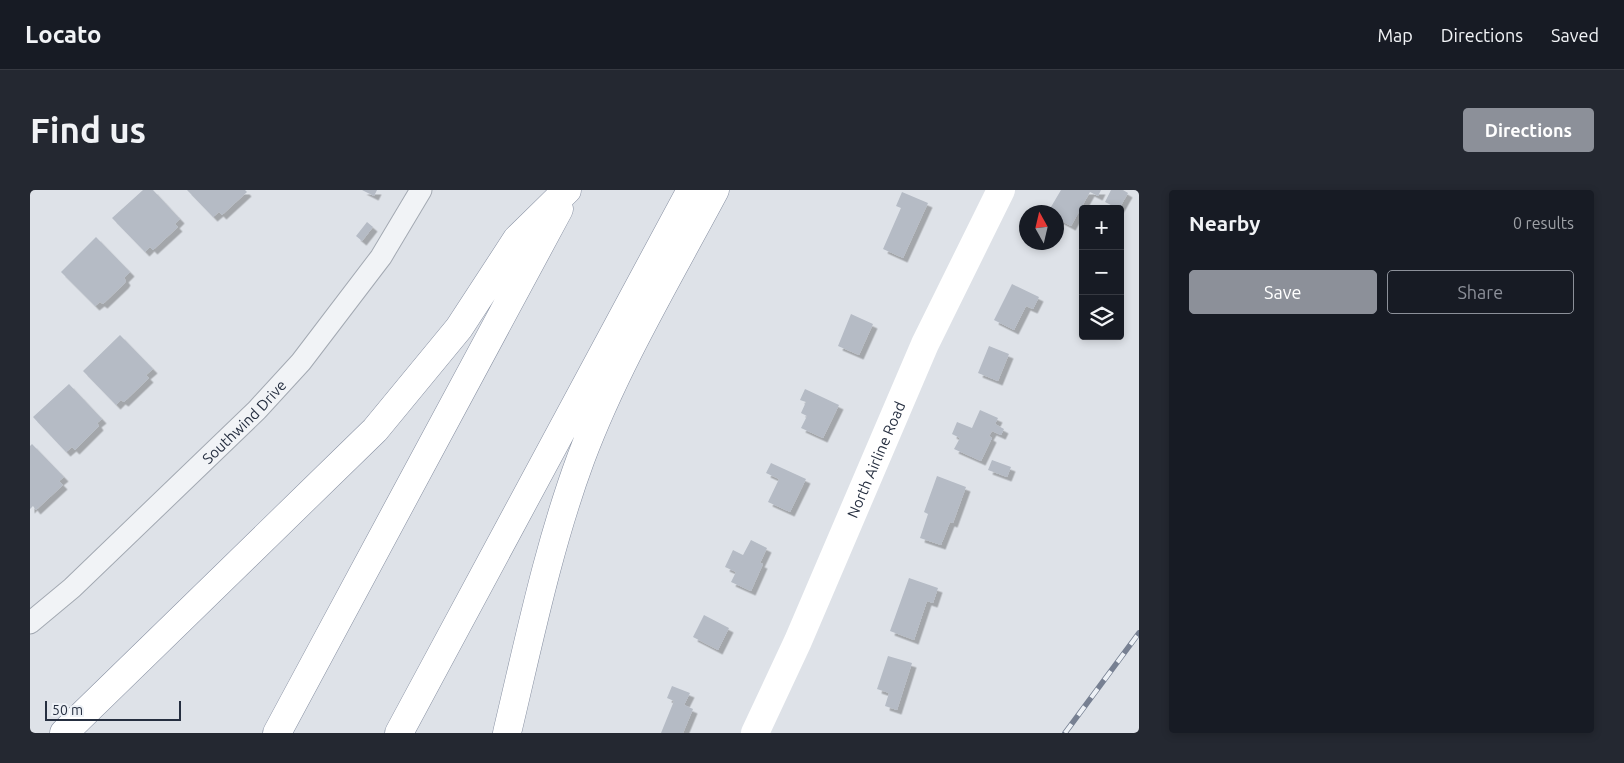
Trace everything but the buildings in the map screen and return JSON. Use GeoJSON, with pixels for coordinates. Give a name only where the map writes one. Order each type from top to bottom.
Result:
{"type":"FeatureCollection","features":[{"type":"Feature","properties":{"kind":"main road"},"geometry":{"type":"LineString","coordinates":[[64,733],[376,430],[459,328],[517,239],[568,190]]}},
{"type":"Feature","properties":{"kind":"main road"},"geometry":{"type":"LineString","coordinates":[[277,733],[568,190]]}},
{"type":"Feature","properties":{"kind":"main road"},"geometry":{"type":"LineString","coordinates":[[399,733],[691,190]]}},
{"type":"Feature","properties":{"kind":"main road"},"geometry":{"type":"LineString","coordinates":[[507,733],[551,554],[581,458],[622,368],[715,190]]}},
{"type":"Feature","properties":{"kind":"main road","name":"North Airline Road"},"geometry":{"type":"LineString","coordinates":[[755,733],[798,641],[925,344],[1001,190]]}},
{"type":"Feature","properties":{"kind":"street","name":"Southwind Drive"},"geometry":{"type":"LineString","coordinates":[[30,623],[72,588],[257,410],[300,362],[381,257],[421,190]]}},
{"type":"Feature","properties":{"kind":"railway"},"geometry":{"type":"LineString","coordinates":[[1065,733],[1139,633]]}}]}
